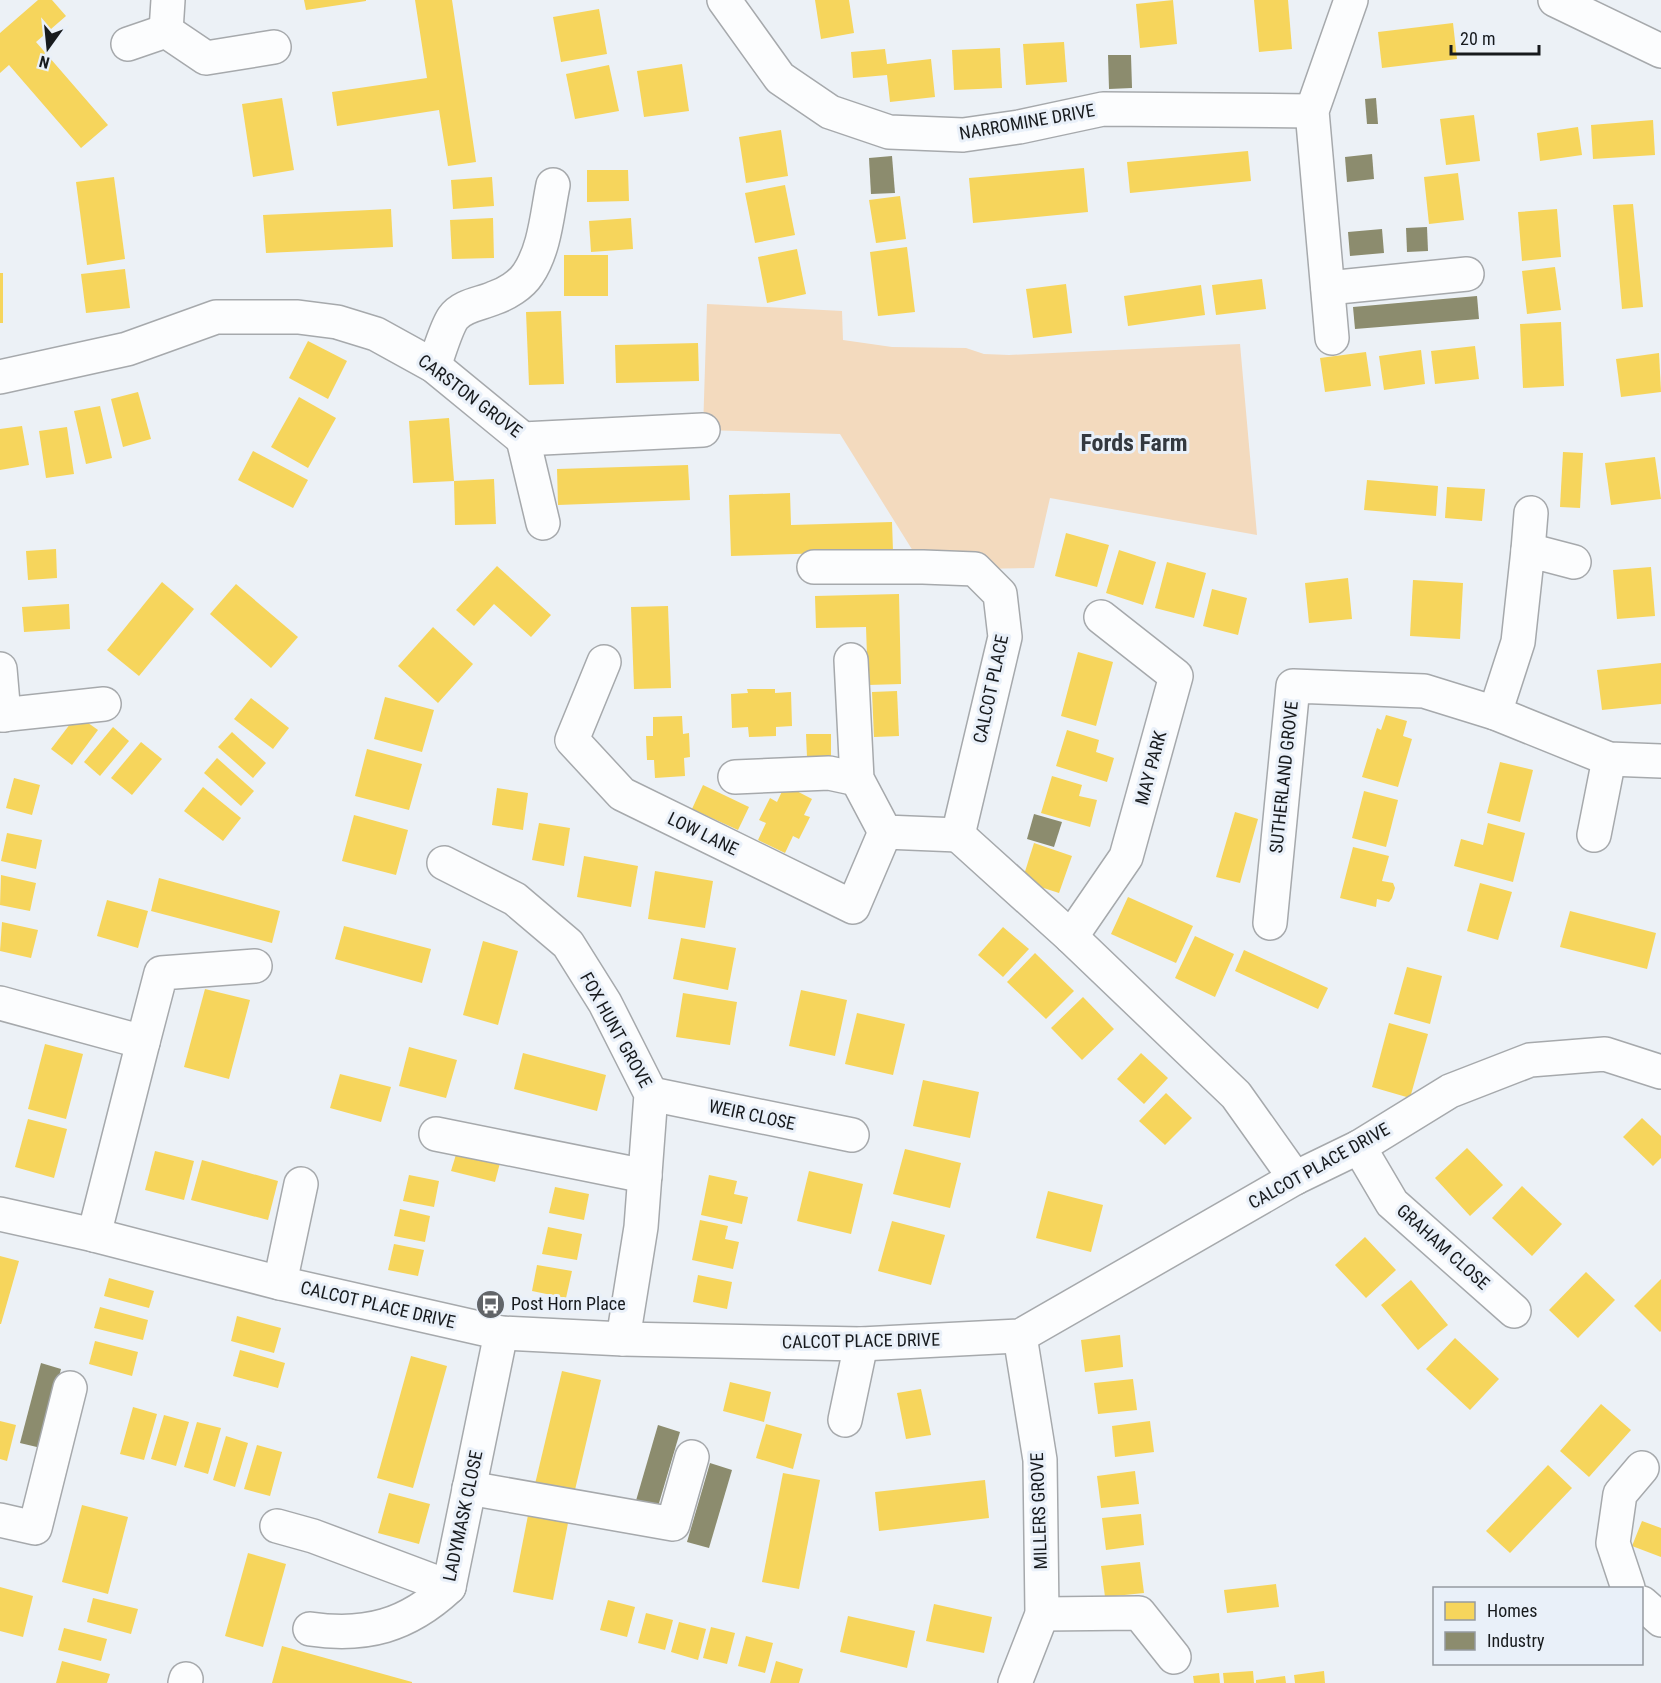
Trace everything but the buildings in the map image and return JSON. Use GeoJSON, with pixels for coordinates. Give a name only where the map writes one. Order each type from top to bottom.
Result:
{"type":"FeatureCollection","features":[{"type":"Feature","properties":{"kind":"street","name":"NARROMINE DRIVE"},"geometry":{"type":"LineString","coordinates":[[724,0],[780,78],[830,112],[889,132],[963,135],[1018,127],[1103,108],[1312,111]]}},
{"type":"Feature","properties":{"kind":"street"},"geometry":{"type":"LineString","coordinates":[[1332,338],[1312,111],[1351,0]]}},
{"type":"Feature","properties":{"kind":"street"},"geometry":{"type":"LineString","coordinates":[[1555,0],[1611,12],[1661,51]]}},
{"type":"Feature","properties":{"kind":"street"},"geometry":{"type":"LineString","coordinates":[[128,44],[167,16],[206,58],[274,47]]}},
{"type":"Feature","properties":{"kind":"street"},"geometry":{"type":"LineString","coordinates":[[435,366],[454,317],[472,305],[512,289],[527,276],[542,242],[553,185]]}},
{"type":"Feature","properties":{"kind":"street"},"geometry":{"type":"LineString","coordinates":[[1328,288],[1467,274]]}},
{"type":"Feature","properties":{"kind":"street","name":"CARSTON GROVE"},"geometry":{"type":"LineString","coordinates":[[0,377],[127,349],[216,317],[298,317],[337,322],[376,334],[435,366],[523,439],[704,430]]}},
{"type":"Feature","properties":{"kind":"street"},"geometry":{"type":"LineString","coordinates":[[523,439],[543,523]]}},
{"type":"Feature","properties":{"kind":"street"},"geometry":{"type":"LineString","coordinates":[[1495,713],[1518,642],[1531,513]]}},
{"type":"Feature","properties":{"kind":"street"},"geometry":{"type":"LineString","coordinates":[[1528,550],[1574,562]]}},
{"type":"Feature","properties":{"kind":"street","name":"CALCOT PLACE"},"geometry":{"type":"LineString","coordinates":[[814,567],[975,569],[1000,594],[1005,637],[958,835]]}},
{"type":"Feature","properties":{"kind":"street","name":"MAY PARK"},"geometry":{"type":"LineString","coordinates":[[1071,937],[1126,857],[1176,676],[1101,617]]}},
{"type":"Feature","properties":{"kind":"street"},"geometry":{"type":"LineString","coordinates":[[851,660],[857,779],[885,831],[958,835],[1071,937],[1236,1095],[1294,1178]]}},
{"type":"Feature","properties":{"kind":"street","name":"LOW LANE"},"geometry":{"type":"LineString","coordinates":[[604,662],[572,740],[621,794],[853,907],[885,831]]}},
{"type":"Feature","properties":{"kind":"street"},"geometry":{"type":"LineString","coordinates":[[0,669],[2,715],[104,704]]}},
{"type":"Feature","properties":{"kind":"street","name":"SUTHERLAND GROVE"},"geometry":{"type":"LineString","coordinates":[[1270,923],[1293,686],[1424,691],[1495,713],[1609,759],[1661,761]]}},
{"type":"Feature","properties":{"kind":"street"},"geometry":{"type":"LineString","coordinates":[[1594,835],[1609,759]]}},
{"type":"Feature","properties":{"kind":"street"},"geometry":{"type":"LineString","coordinates":[[735,777],[829,773],[857,779]]}},
{"type":"Feature","properties":{"kind":"street","name":"FOX HUNT GROVE"},"geometry":{"type":"LineString","coordinates":[[444,863],[515,899],[568,944],[605,1003],[651,1094],[641,1227],[623,1339]]}},
{"type":"Feature","properties":{"kind":"street"},"geometry":{"type":"LineString","coordinates":[[94,1235],[160,973],[255,966]]}},
{"type":"Feature","properties":{"kind":"street"},"geometry":{"type":"LineString","coordinates":[[0,1002],[143,1042]]}},
{"type":"Feature","properties":{"kind":"street","name":"CALCOT PLACE DRIVE"},"geometry":{"type":"LineString","coordinates":[[0,1214],[94,1235],[280,1283],[501,1333],[623,1339],[861,1344],[1020,1336],[1294,1178],[1359,1147],[1450,1091],[1530,1060],[1605,1054],[1661,1072]]}},
{"type":"Feature","properties":{"kind":"street","name":"WEIR CLOSE"},"geometry":{"type":"LineString","coordinates":[[651,1094],[852,1135]]}},
{"type":"Feature","properties":{"kind":"street"},"geometry":{"type":"LineString","coordinates":[[436,1134],[645,1176]]}},
{"type":"Feature","properties":{"kind":"street","name":"GRAHAM CLOSE"},"geometry":{"type":"LineString","coordinates":[[1359,1147],[1392,1203],[1514,1311]]}},
{"type":"Feature","properties":{"kind":"street"},"geometry":{"type":"LineString","coordinates":[[280,1283],[301,1184]]}},
{"type":"Feature","properties":{"kind":"street","name":"LADYMASK CLOSE"},"geometry":{"type":"LineString","coordinates":[[310,1629],[338,1633],[362,1631],[386,1625],[407,1618],[435,1600],[449,1587],[501,1333]]}},
{"type":"Feature","properties":{"kind":"street","name":"MILLERS GROVE"},"geometry":{"type":"LineString","coordinates":[[1016,1683],[1042,1614],[1040,1460],[1020,1336]]}},
{"type":"Feature","properties":{"kind":"street"},"geometry":{"type":"LineString","coordinates":[[845,1420],[861,1344]]}},
{"type":"Feature","properties":{"kind":"street"},"geometry":{"type":"LineString","coordinates":[[0,1520],[35,1528],[70,1388]]}},
{"type":"Feature","properties":{"kind":"street"},"geometry":{"type":"LineString","coordinates":[[469,1488],[673,1524],[692,1457]]}},
{"type":"Feature","properties":{"kind":"street"},"geometry":{"type":"LineString","coordinates":[[1628,1587],[1613,1543],[1620,1494],[1642,1468]]}},
{"type":"Feature","properties":{"kind":"street"},"geometry":{"type":"LineString","coordinates":[[278,1527],[313,1536],[449,1587]]}},
{"type":"Feature","properties":{"kind":"street"},"geometry":{"type":"LineString","coordinates":[[1643,1605],[1661,1620]]}},
{"type":"Feature","properties":{"kind":"street"},"geometry":{"type":"LineString","coordinates":[[1042,1614],[1139,1613],[1174,1657]]}},
{"type":"Feature","properties":{"kind":"shaded area"},"geometry":{"type":"Polygon","coordinates":[[[707,304],[842,311],[843,340],[892,347],[966,348],[984,354],[1009,355],[1240,344],[1257,535],[1050,498],[1034,568],[923,567],[840,434],[703,430],[707,304]]]}},
{"type":"Feature","properties":{"kind":"place","name":"Post Horn Place"},"geometry":{"type":"Point","coordinates":[490,1304]}},
{"type":"Feature","properties":{"kind":"district","name":"Fords Farm"},"geometry":{"type":"Point","coordinates":[1134,443]}}]}
